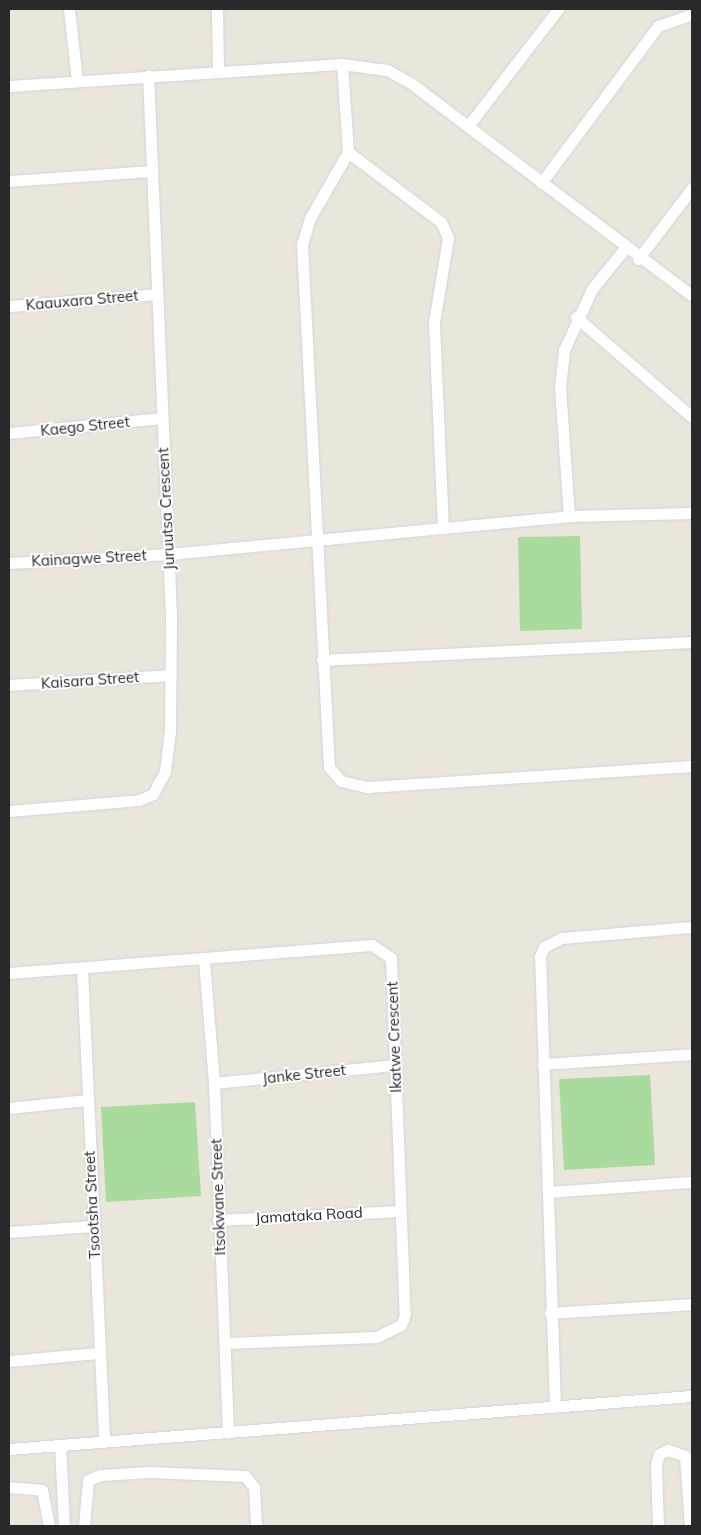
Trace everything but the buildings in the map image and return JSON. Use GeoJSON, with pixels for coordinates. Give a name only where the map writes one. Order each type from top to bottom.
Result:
{"type":"FeatureCollection","features":[{"type":"Feature","properties":{"kind":"street"},"geometry":{"type":"LineString","coordinates":[[69,9],[76,81]]}},
{"type":"Feature","properties":{"kind":"street"},"geometry":{"type":"LineString","coordinates":[[217,9],[218,71]]}},
{"type":"Feature","properties":{"kind":"street"},"geometry":{"type":"LineString","coordinates":[[468,126],[558,9]]}},
{"type":"Feature","properties":{"kind":"street"},"geometry":{"type":"LineString","coordinates":[[541,183],[658,26],[692,14]]}},
{"type":"Feature","properties":{"kind":"street"},"geometry":{"type":"LineString","coordinates":[[9,86],[148,75],[342,64],[387,70],[468,126],[638,259],[692,296]]}},
{"type":"Feature","properties":{"kind":"street"},"geometry":{"type":"LineString","coordinates":[[342,64],[348,152],[310,218],[302,245],[327,759],[333,774],[349,786],[692,766]]}},
{"type":"Feature","properties":{"kind":"street","name":"Juruutsa Crescent"},"geometry":{"type":"LineString","coordinates":[[9,811],[138,800],[153,794],[165,771],[171,675],[168,554],[154,294],[153,171],[148,75]]}},
{"type":"Feature","properties":{"kind":"street"},"geometry":{"type":"LineString","coordinates":[[348,152],[441,222],[448,238],[434,323],[443,527]]}},
{"type":"Feature","properties":{"kind":"street"},"geometry":{"type":"LineString","coordinates":[[9,181],[153,171]]}},
{"type":"Feature","properties":{"kind":"street"},"geometry":{"type":"LineString","coordinates":[[638,259],[692,188]]}},
{"type":"Feature","properties":{"kind":"street"},"geometry":{"type":"LineString","coordinates":[[569,516],[560,388],[564,350],[576,317],[625,248]]}},
{"type":"Feature","properties":{"kind":"street","name":"Kaauxara Street"},"geometry":{"type":"LineString","coordinates":[[9,306],[154,294]]}},
{"type":"Feature","properties":{"kind":"street"},"geometry":{"type":"LineString","coordinates":[[576,317],[692,417]]}},
{"type":"Feature","properties":{"kind":"street","name":"Kaego Street"},"geometry":{"type":"LineString","coordinates":[[9,433],[161,418]]}},
{"type":"Feature","properties":{"kind":"street","name":"Kainagwe Street"},"geometry":{"type":"LineString","coordinates":[[9,562],[168,554],[316,538],[569,516],[692,513]]}},
{"type":"Feature","properties":{"kind":"street"},"geometry":{"type":"LineString","coordinates":[[322,660],[692,642]]}},
{"type":"Feature","properties":{"kind":"street","name":"Kaisara Street"},"geometry":{"type":"LineString","coordinates":[[9,685],[171,675]]}},
{"type":"Feature","properties":{"kind":"street"},"geometry":{"type":"LineString","coordinates":[[555,1406],[538,966],[544,947],[561,938],[692,927]]}},
{"type":"Feature","properties":{"kind":"street","name":"Ikatwe Crescent"},"geometry":{"type":"LineString","coordinates":[[9,972],[204,961],[380,946],[392,966],[405,1314],[396,1330],[376,1337],[226,1343]]}},
{"type":"Feature","properties":{"kind":"street","name":"Itsokwane Street"},"geometry":{"type":"LineString","coordinates":[[204,961],[214,1083],[218,1220],[226,1343],[228,1433]]}},
{"type":"Feature","properties":{"kind":"street","name":"Tsootsha Street"},"geometry":{"type":"LineString","coordinates":[[82,969],[92,1226],[104,1441]]}},
{"type":"Feature","properties":{"kind":"street"},"geometry":{"type":"LineString","coordinates":[[543,1064],[692,1054]]}},
{"type":"Feature","properties":{"kind":"street","name":"Janke Street"},"geometry":{"type":"LineString","coordinates":[[214,1083],[395,1065]]}},
{"type":"Feature","properties":{"kind":"street"},"geometry":{"type":"LineString","coordinates":[[9,1108],[87,1100]]}},
{"type":"Feature","properties":{"kind":"street"},"geometry":{"type":"LineString","coordinates":[[548,1192],[692,1182]]}},
{"type":"Feature","properties":{"kind":"street","name":"Jamataka Road"},"geometry":{"type":"LineString","coordinates":[[218,1220],[400,1211]]}},
{"type":"Feature","properties":{"kind":"street"},"geometry":{"type":"LineString","coordinates":[[9,1232],[92,1226]]}},
{"type":"Feature","properties":{"kind":"street"},"geometry":{"type":"LineString","coordinates":[[550,1313],[692,1304]]}},
{"type":"Feature","properties":{"kind":"street"},"geometry":{"type":"LineString","coordinates":[[9,1360],[98,1353]]}},
{"type":"Feature","properties":{"kind":"street"},"geometry":{"type":"LineString","coordinates":[[9,1449],[692,1396]]}},
{"type":"Feature","properties":{"kind":"street"},"geometry":{"type":"LineString","coordinates":[[60,1445],[64,1526]]}},
{"type":"Feature","properties":{"kind":"street"},"geometry":{"type":"LineString","coordinates":[[658,1526],[656,1465],[659,1454],[668,1450],[685,1456],[690,1526]]}},
{"type":"Feature","properties":{"kind":"street"},"geometry":{"type":"LineString","coordinates":[[84,1526],[88,1480],[101,1475],[150,1472],[245,1476],[254,1487],[256,1526]]}},
{"type":"Feature","properties":{"kind":"street"},"geometry":{"type":"LineString","coordinates":[[9,1487],[42,1490],[49,1526]]}},
{"type":"Feature","properties":{"kind":"green space"},"geometry":{"type":"Polygon","coordinates":[[[580,536],[582,629],[520,631],[518,537],[580,536]]]}},
{"type":"Feature","properties":{"kind":"green space"},"geometry":{"type":"Polygon","coordinates":[[[650,1075],[655,1165],[564,1170],[559,1079],[650,1075]]]}},
{"type":"Feature","properties":{"kind":"green space"},"geometry":{"type":"Polygon","coordinates":[[[195,1102],[201,1196],[106,1202],[101,1107],[195,1102]]]}}]}
